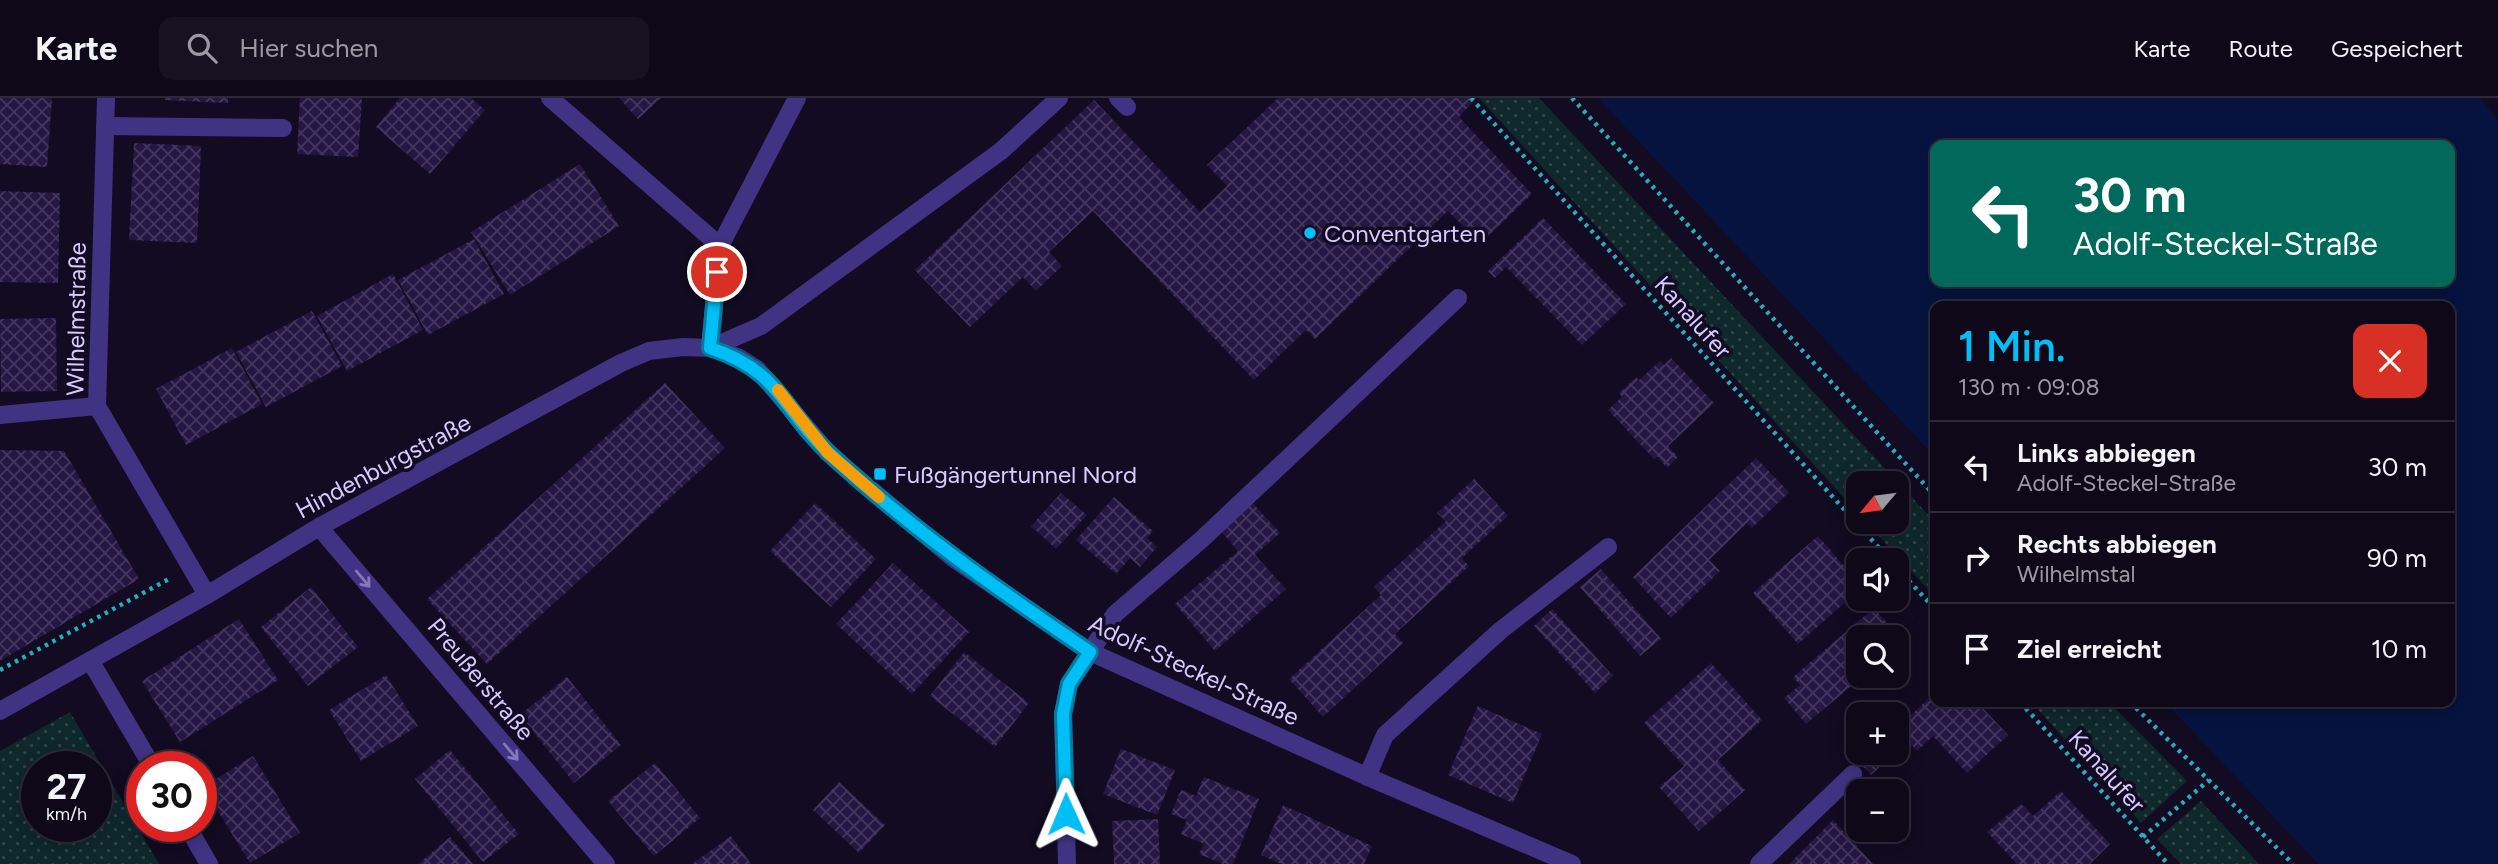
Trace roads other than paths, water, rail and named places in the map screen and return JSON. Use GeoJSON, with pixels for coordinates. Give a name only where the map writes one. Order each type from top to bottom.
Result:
{"type":"FeatureCollection","features":[{"type":"Feature","properties":{"kind":"street","name":"Wilhelmstraße"},"geometry":{"type":"LineString","coordinates":[[106,98],[97,406],[206,595]]}},
{"type":"Feature","properties":{"kind":"street"},"geometry":{"type":"LineString","coordinates":[[550,98],[720,246]]}},
{"type":"Feature","properties":{"kind":"street"},"geometry":{"type":"LineString","coordinates":[[797,98],[720,246],[710,348],[761,326],[1001,151],[1059,98]]}},
{"type":"Feature","properties":{"kind":"street"},"geometry":{"type":"LineString","coordinates":[[106,126],[283,128]]}},
{"type":"Feature","properties":{"kind":"street"},"geometry":{"type":"LineString","coordinates":[[1067,864],[1063,714],[1069,684],[1115,614],[1201,540],[1458,299]]}},
{"type":"Feature","properties":{"kind":"street","name":"Hindenburgstraße"},"geometry":{"type":"LineString","coordinates":[[0,711],[91,662],[319,527],[621,363],[649,351],[710,348]]}},
{"type":"Feature","properties":{"kind":"street","name":"Adolf-Steckel-Straße"},"geometry":{"type":"LineString","coordinates":[[710,348],[738,357],[757,369],[838,462],[953,558],[1090,652],[1367,777],[1572,864]]}},
{"type":"Feature","properties":{"kind":"street"},"geometry":{"type":"LineString","coordinates":[[0,415],[97,406]]}},
{"type":"Feature","properties":{"kind":"street","name":"Preußerstraße"},"geometry":{"type":"LineString","coordinates":[[319,527],[606,864]]}},
{"type":"Feature","properties":{"kind":"street"},"geometry":{"type":"LineString","coordinates":[[1367,777],[1385,735],[1501,630],[1608,547]]}},
{"type":"Feature","properties":{"kind":"street"},"geometry":{"type":"LineString","coordinates":[[91,662],[143,751]]}},
{"type":"Feature","properties":{"kind":"street"},"geometry":{"type":"LineString","coordinates":[[1759,864],[1853,774]]}},
{"type":"Feature","properties":{"kind":"street"},"geometry":{"type":"LineString","coordinates":[[196,842],[209,864]]}},
{"type":"Feature","properties":{"kind":"place","name":"Conventgarten"},"geometry":{"type":"Point","coordinates":[1310,233]}},
{"type":"Feature","properties":{"kind":"place","name":"Fußgängertunnel Nord"},"geometry":{"type":"Point","coordinates":[880,474]}}]}
